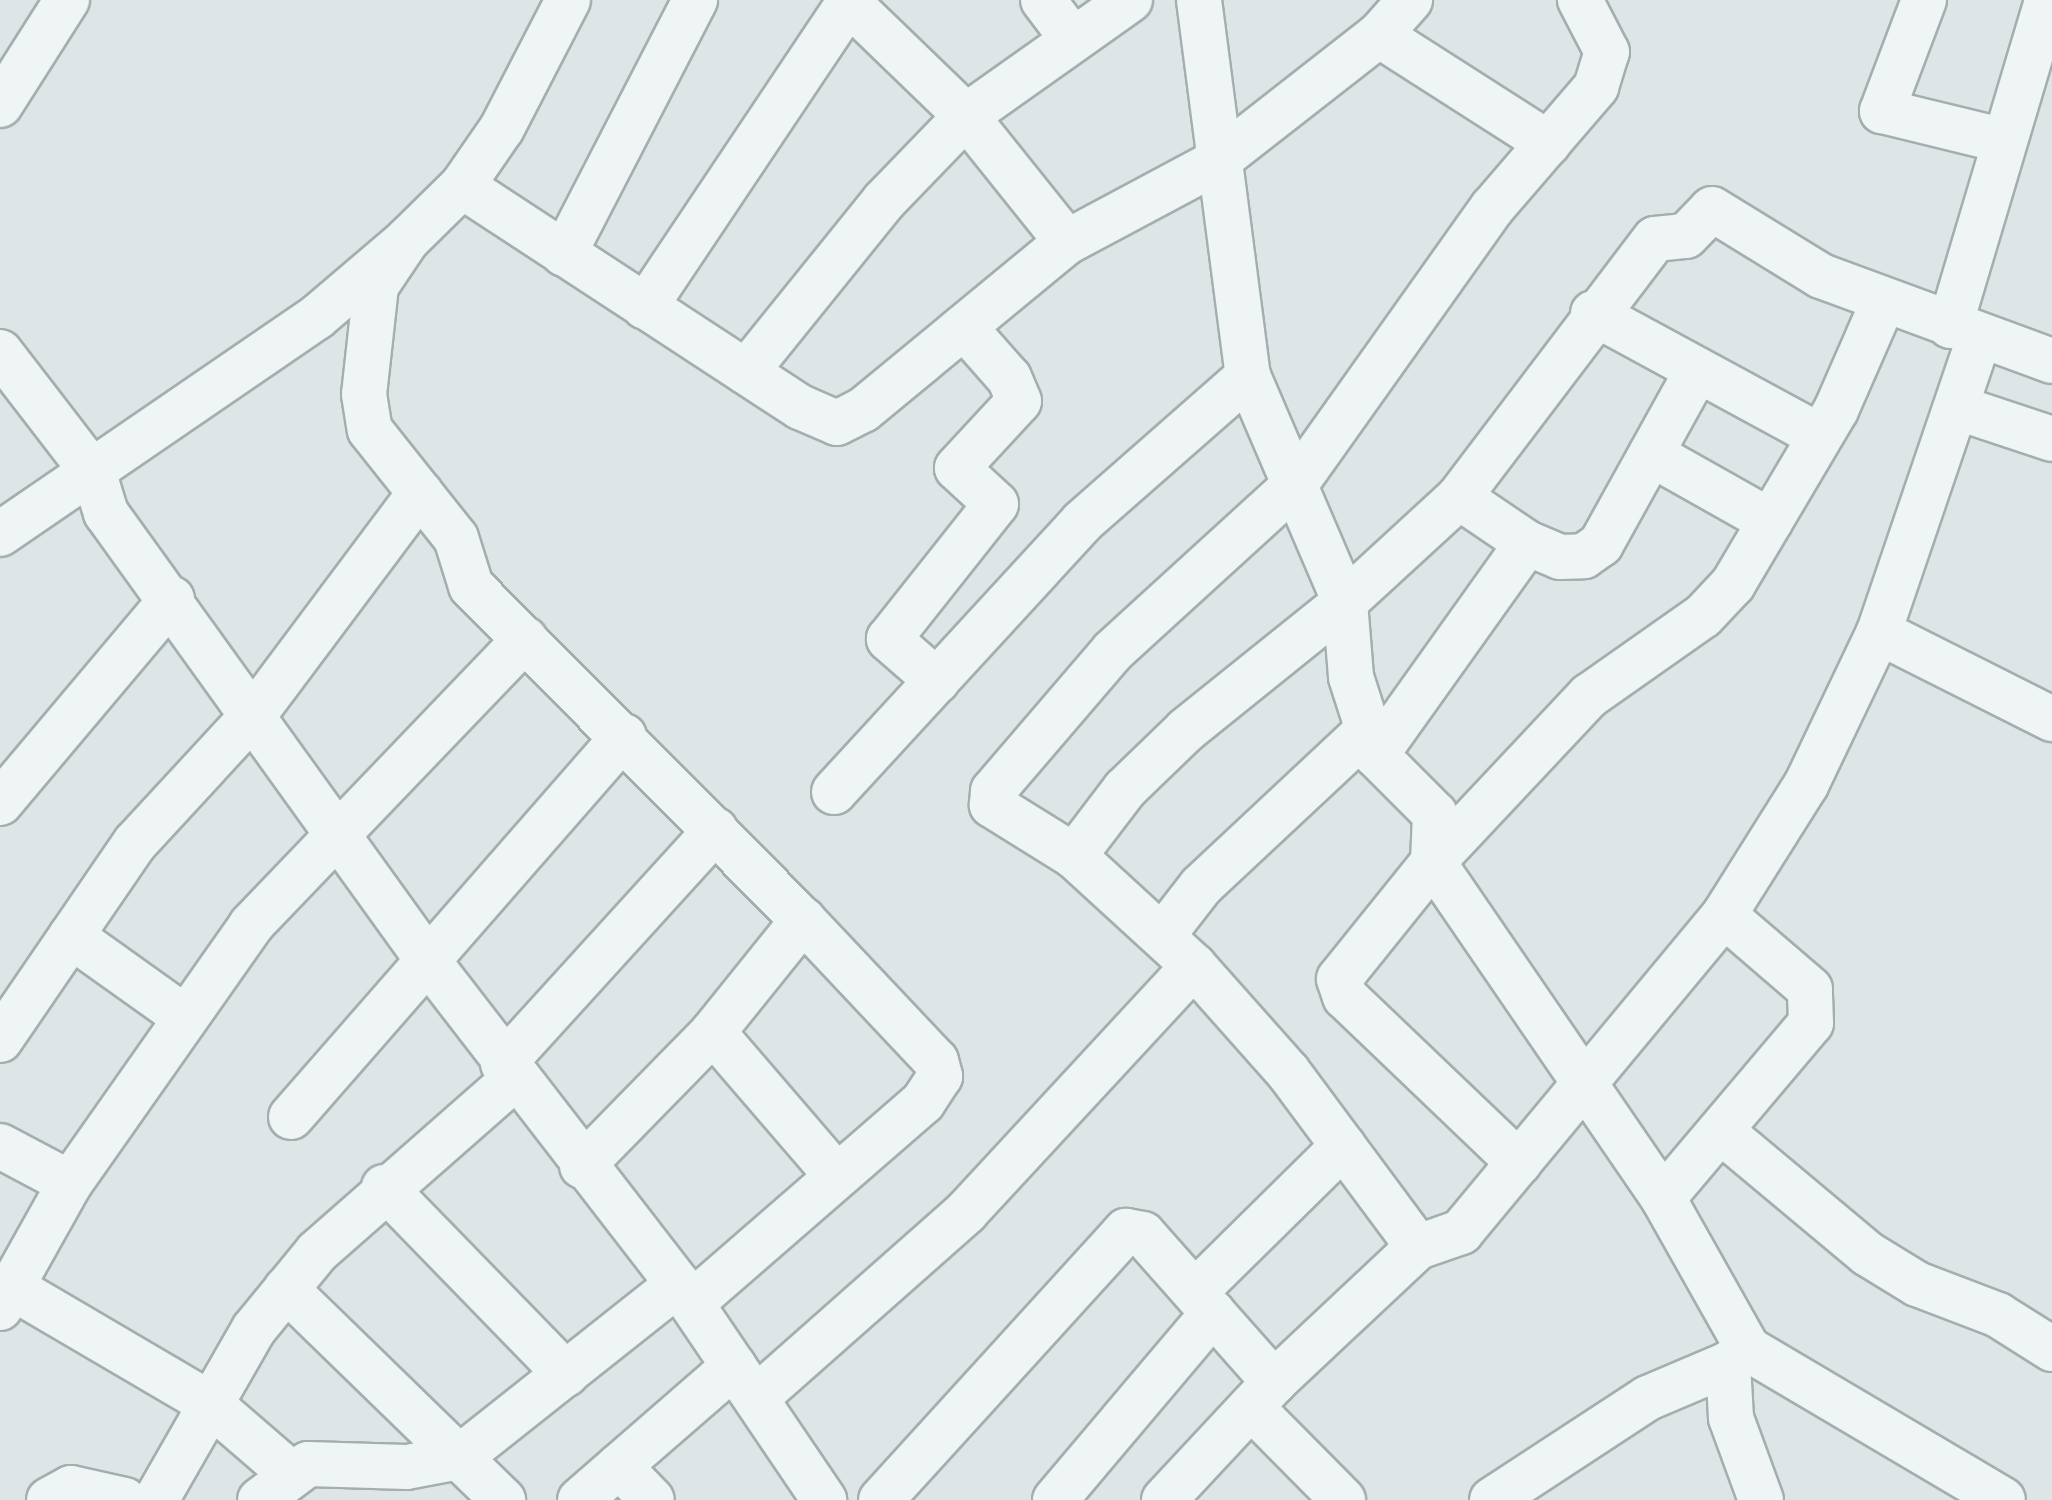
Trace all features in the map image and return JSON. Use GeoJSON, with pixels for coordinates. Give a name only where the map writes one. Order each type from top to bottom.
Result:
{"type":"FeatureCollection","features":[{"type":"Feature","properties":{"kind":"street"},"geometry":{"type":"LineString","coordinates":[[0,105],[67,0]]}},
{"type":"Feature","properties":{"kind":"street"},"geometry":{"type":"LineString","coordinates":[[0,533],[94,474],[317,317],[407,240],[462,186],[544,57],[568,0]]}},
{"type":"Feature","properties":{"kind":"street"},"geometry":{"type":"LineString","coordinates":[[564,254],[695,0]]}},
{"type":"Feature","properties":{"kind":"street"},"geometry":{"type":"LineString","coordinates":[[1043,0],[1071,37]]}},
{"type":"Feature","properties":{"kind":"street"},"geometry":{"type":"LineString","coordinates":[[746,372],[884,201],[966,116],[1071,37],[1130,0]]}},
{"type":"Feature","properties":{"kind":"street"},"geometry":{"type":"LineString","coordinates":[[1199,0],[1215,163],[1248,376],[1345,602],[1351,677],[1373,742],[1435,814],[1433,862],[1583,1091],[1663,1198],[1738,1356],[1731,1418],[1752,1497]]}},
{"type":"Feature","properties":{"kind":"street"},"geometry":{"type":"LineString","coordinates":[[462,186],[746,372],[837,423],[964,327],[1067,242],[1215,163],[1379,35],[1410,0]]}},
{"type":"Feature","properties":{"kind":"street"},"geometry":{"type":"LineString","coordinates":[[1418,1247],[1343,1146],[1194,966],[1074,856],[992,805],[993,791],[1113,651],[1295,485],[1492,208],[1607,69],[1607,52],[1580,0]]}},
{"type":"Feature","properties":{"kind":"street"},"geometry":{"type":"LineString","coordinates":[[1924,0],[1882,111],[2001,140]]}},
{"type":"Feature","properties":{"kind":"street"},"geometry":{"type":"LineString","coordinates":[[1164,1500],[1262,1394],[1418,1247],[1461,1232],[1583,1091],[1724,915],[1806,785],[1879,632],[1959,408],[1965,331],[2001,140],[2047,0]]}},
{"type":"Feature","properties":{"kind":"street"},"geometry":{"type":"LineString","coordinates":[[645,307],[847,1],[966,116],[1067,242]]}},
{"type":"Feature","properties":{"kind":"street"},"geometry":{"type":"LineString","coordinates":[[1379,35],[1548,143]]}},
{"type":"Feature","properties":{"kind":"street"},"geometry":{"type":"LineString","coordinates":[[1074,856],[1125,789],[1186,730],[1345,602],[1459,497],[1593,313],[1655,239],[1686,236],[1712,209],[1821,276],[2052,361]]}},
{"type":"Feature","properties":{"kind":"street"},"geometry":{"type":"LineString","coordinates":[[407,240],[376,286],[364,394],[370,430],[456,538],[471,586],[624,736],[803,920],[936,1061],[940,1076],[923,1102],[837,1176],[685,1294],[566,1374],[460,1457],[407,1467],[308,1464],[275,1486],[209,1403],[6,1298],[70,1183],[183,1016],[251,925],[525,639]]}},
{"type":"Feature","properties":{"kind":"street"},"geometry":{"type":"LineString","coordinates":[[1519,1163],[1345,997],[1339,979],[1433,862],[1589,696],[1703,616],[1733,584],[1818,435],[1884,300]]}},
{"type":"Feature","properties":{"kind":"street"},"geometry":{"type":"LineString","coordinates":[[1593,313],[1818,435]]}},
{"type":"Feature","properties":{"kind":"street"},"geometry":{"type":"LineString","coordinates":[[937,681],[889,639],[996,504],[957,468],[1019,401],[1009,378],[964,327]]}},
{"type":"Feature","properties":{"kind":"street"},"geometry":{"type":"LineString","coordinates":[[0,352],[94,474],[106,513],[256,712],[338,833],[508,1071],[685,1294],[824,1500]]}},
{"type":"Feature","properties":{"kind":"street"},"geometry":{"type":"LineString","coordinates":[[1459,497],[1527,543],[1560,557],[1584,556],[1601,544],[1697,371]]}},
{"type":"Feature","properties":{"kind":"street"},"geometry":{"type":"LineString","coordinates":[[834,792],[1082,522],[1248,376]]}},
{"type":"Feature","properties":{"kind":"street"},"geometry":{"type":"LineString","coordinates":[[1959,408],[2052,439]]}},
{"type":"Feature","properties":{"kind":"street"},"geometry":{"type":"LineString","coordinates":[[1651,454],[1770,521]]}},
{"type":"Feature","properties":{"kind":"street"},"geometry":{"type":"LineString","coordinates":[[0,1040],[135,843],[256,712],[420,493]]}},
{"type":"Feature","properties":{"kind":"street"},"geometry":{"type":"LineString","coordinates":[[1163,935],[1201,886],[1373,742],[1527,543]]}},
{"type":"Feature","properties":{"kind":"street"},"geometry":{"type":"LineString","coordinates":[[0,803],[172,599]]}},
{"type":"Feature","properties":{"kind":"street"},"geometry":{"type":"LineString","coordinates":[[1879,632],[2052,719]]}},
{"type":"Feature","properties":{"kind":"street"},"geometry":{"type":"LineString","coordinates":[[291,1117],[624,736]]}},
{"type":"Feature","properties":{"kind":"street"},"geometry":{"type":"LineString","coordinates":[[156,1500],[209,1403],[286,1289],[384,1187],[508,1071],[716,830]]}},
{"type":"Feature","properties":{"kind":"street"},"geometry":{"type":"LineString","coordinates":[[1663,1198],[1722,1132],[1811,1023],[1815,1004],[1810,989],[1724,915]]}},
{"type":"Feature","properties":{"kind":"street"},"geometry":{"type":"LineString","coordinates":[[582,1166],[713,1032],[803,920]]}},
{"type":"Feature","properties":{"kind":"street"},"geometry":{"type":"LineString","coordinates":[[71,936],[183,1016]]}},
{"type":"Feature","properties":{"kind":"street"},"geometry":{"type":"LineString","coordinates":[[580,1500],[619,1466],[745,1382],[966,1212],[1194,966]]}},
{"type":"Feature","properties":{"kind":"street"},"geometry":{"type":"LineString","coordinates":[[713,1032],[837,1176]]}},
{"type":"Feature","properties":{"kind":"street"},"geometry":{"type":"LineString","coordinates":[[1722,1132],[1868,1254],[1917,1284],[1998,1315],[2052,1349]]}},
{"type":"Feature","properties":{"kind":"street"},"geometry":{"type":"LineString","coordinates":[[0,1146],[70,1183]]}},
{"type":"Feature","properties":{"kind":"street"},"geometry":{"type":"LineString","coordinates":[[1055,1500],[1204,1302],[1343,1146]]}},
{"type":"Feature","properties":{"kind":"street"},"geometry":{"type":"LineString","coordinates":[[384,1187],[566,1374]]}},
{"type":"Feature","properties":{"kind":"street"},"geometry":{"type":"LineString","coordinates":[[881,1500],[1126,1231],[1143,1234],[1204,1302],[1262,1394],[1343,1500]]}},
{"type":"Feature","properties":{"kind":"street"},"geometry":{"type":"LineString","coordinates":[[286,1289],[503,1500]]}},
{"type":"Feature","properties":{"kind":"street"},"geometry":{"type":"LineString","coordinates":[[1738,1356],[1984,1495]]}},
{"type":"Feature","properties":{"kind":"street"},"geometry":{"type":"LineString","coordinates":[[1492,1500],[1648,1398],[1738,1356]]}},
{"type":"Feature","properties":{"kind":"street"},"geometry":{"type":"LineString","coordinates":[[619,1466],[652,1500]]}},
{"type":"Feature","properties":{"kind":"street"},"geometry":{"type":"LineString","coordinates":[[49,1500],[71,1488],[125,1500]]}}]}
